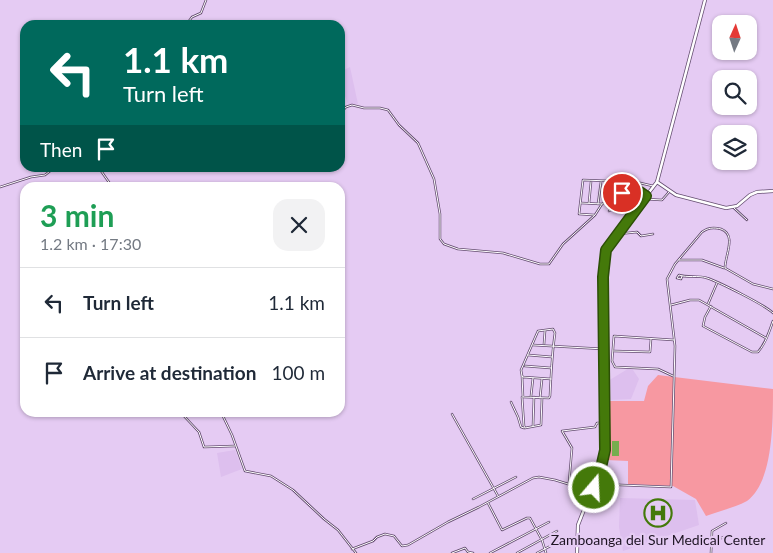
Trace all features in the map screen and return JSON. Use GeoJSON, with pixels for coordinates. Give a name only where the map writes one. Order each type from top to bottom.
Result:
{"type":"FeatureCollection","features":[{"type":"Feature","properties":{"kind":"street"},"geometry":{"type":"LineString","coordinates":[[190,20],[192,17],[201,14],[206,0]]}},
{"type":"Feature","properties":{"kind":"street"},"geometry":{"type":"LineString","coordinates":[[577,553],[578,525],[596,484],[604,458],[604,261],[606,250],[657,182],[706,0]]}},
{"type":"Feature","properties":{"kind":"street"},"geometry":{"type":"LineString","coordinates":[[345,108],[352,104],[364,108],[384,108],[392,114],[407,134],[416,140],[434,179],[440,214],[440,238],[444,244],[450,247],[503,253],[540,264],[549,264],[563,244],[595,215],[602,204]]}},
{"type":"Feature","properties":{"kind":"street"},"geometry":{"type":"LineString","coordinates":[[0,187],[48,172]]}},
{"type":"Feature","properties":{"kind":"street"},"geometry":{"type":"LineString","coordinates":[[595,215],[579,214],[582,181],[641,182],[654,186]]}},
{"type":"Feature","properties":{"kind":"street"},"geometry":{"type":"LineString","coordinates":[[589,203],[591,181]]}},
{"type":"Feature","properties":{"kind":"street"},"geometry":{"type":"LineString","coordinates":[[598,204],[601,182]]}},
{"type":"Feature","properties":{"kind":"street"},"geometry":{"type":"LineString","coordinates":[[608,201],[610,182]]}},
{"type":"Feature","properties":{"kind":"street"},"geometry":{"type":"LineString","coordinates":[[619,182],[619,195]]}},
{"type":"Feature","properties":{"kind":"street"},"geometry":{"type":"LineString","coordinates":[[657,182],[678,196],[724,207],[733,207],[757,192],[773,190]]}},
{"type":"Feature","properties":{"kind":"street"},"geometry":{"type":"LineString","coordinates":[[580,203],[602,204],[625,190],[632,188],[645,197],[662,200],[669,191]]}},
{"type":"Feature","properties":{"kind":"street"},"geometry":{"type":"LineString","coordinates":[[609,211],[633,197],[633,195],[625,190]]}},
{"type":"Feature","properties":{"kind":"street"},"geometry":{"type":"LineString","coordinates":[[733,207],[747,220]]}},
{"type":"Feature","properties":{"kind":"street"},"geometry":{"type":"LineString","coordinates":[[596,484],[671,488],[674,340],[668,279],[671,270],[678,260],[702,232],[708,229],[716,228],[724,231],[730,237],[725,268]]}},
{"type":"Feature","properties":{"kind":"street"},"geometry":{"type":"LineString","coordinates":[[617,234],[637,232],[641,236],[652,234]]}},
{"type":"Feature","properties":{"kind":"street"},"geometry":{"type":"LineString","coordinates":[[678,260],[702,260],[725,268],[753,284],[773,289]]}},
{"type":"Feature","properties":{"kind":"street"},"geometry":{"type":"LineString","coordinates":[[682,276],[703,277],[718,282],[764,306],[773,313]]}},
{"type":"Feature","properties":{"kind":"street"},"geometry":{"type":"LineString","coordinates":[[708,304],[718,282]]}},
{"type":"Feature","properties":{"kind":"street"},"geometry":{"type":"LineString","coordinates":[[671,305],[693,299],[708,304],[767,338]]}},
{"type":"Feature","properties":{"kind":"street"},"geometry":{"type":"LineString","coordinates":[[711,306],[704,319],[703,326],[749,351],[759,351],[767,338],[773,321]]}},
{"type":"Feature","properties":{"kind":"street"},"geometry":{"type":"LineString","coordinates":[[523,397],[550,397],[554,330],[539,330],[521,368],[523,397],[521,398],[525,427]]}},
{"type":"Feature","properties":{"kind":"street"},"geometry":{"type":"LineString","coordinates":[[544,346],[545,330]]}},
{"type":"Feature","properties":{"kind":"street"},"geometry":{"type":"LineString","coordinates":[[673,376],[658,369],[615,367],[612,363],[614,336],[674,340]]}},
{"type":"Feature","properties":{"kind":"street"},"geometry":{"type":"LineString","coordinates":[[613,350],[650,352],[651,339]]}},
{"type":"Feature","properties":{"kind":"street"},"geometry":{"type":"LineString","coordinates":[[532,345],[604,349]]}},
{"type":"Feature","properties":{"kind":"street"},"geometry":{"type":"LineString","coordinates":[[528,355],[552,357]]}},
{"type":"Feature","properties":{"kind":"street"},"geometry":{"type":"LineString","coordinates":[[523,366],[551,368]]}},
{"type":"Feature","properties":{"kind":"street"},"geometry":{"type":"LineString","coordinates":[[522,376],[551,379]]}},
{"type":"Feature","properties":{"kind":"street"},"geometry":{"type":"LineString","coordinates":[[531,397],[533,378]]}},
{"type":"Feature","properties":{"kind":"street"},"geometry":{"type":"LineString","coordinates":[[511,402],[518,417],[520,427],[541,425],[542,379]]}},
{"type":"Feature","properties":{"kind":"street"},"geometry":{"type":"LineString","coordinates":[[532,426],[534,397]]}},
{"type":"Feature","properties":{"kind":"street"},"geometry":{"type":"LineString","coordinates":[[452,414],[498,497]]}},
{"type":"Feature","properties":{"kind":"street"},"geometry":{"type":"LineString","coordinates":[[185,417],[199,432],[204,447],[235,446]]}},
{"type":"Feature","properties":{"kind":"street"},"geometry":{"type":"LineString","coordinates":[[223,417],[245,471],[271,476],[288,486],[338,530],[354,553]]}},
{"type":"Feature","properties":{"kind":"street"},"geometry":{"type":"LineString","coordinates":[[569,484],[572,448],[562,431],[595,427],[597,424],[605,423]]}},
{"type":"Feature","properties":{"kind":"street"},"geometry":{"type":"LineString","coordinates":[[473,499],[516,477]]}},
{"type":"Feature","properties":{"kind":"street"},"geometry":{"type":"LineString","coordinates":[[352,549],[386,534],[394,536],[400,544],[405,546],[536,477],[569,484],[592,492]]}},
{"type":"Feature","properties":{"kind":"street"},"geometry":{"type":"LineString","coordinates":[[488,503],[502,530],[530,518],[537,529],[546,553]]}},
{"type":"Feature","properties":{"kind":"street"},"geometry":{"type":"LineString","coordinates":[[490,553],[550,522]]}},
{"type":"Feature","properties":{"kind":"street"},"geometry":{"type":"LineString","coordinates":[[712,553],[714,528],[726,523]]}},
{"type":"Feature","properties":{"kind":"street"},"geometry":{"type":"LineString","coordinates":[[517,553],[557,531]]}},
{"type":"Feature","properties":{"kind":"street"},"geometry":{"type":"LineString","coordinates":[[713,541],[724,537]]}},
{"type":"Feature","properties":{"kind":"street"},"geometry":{"type":"LineString","coordinates":[[537,553],[562,540]]}},
{"type":"Feature","properties":{"kind":"street"},"geometry":{"type":"LineString","coordinates":[[452,553],[465,548],[468,552],[473,553]]}},
{"type":"Feature","properties":{"kind":"shaded area"},"geometry":{"type":"Polygon","coordinates":[[[350,67],[358,104],[348,104],[345,96],[345,70],[350,67]]]}},
{"type":"Feature","properties":{"kind":"shaded area"},"geometry":{"type":"Polygon","coordinates":[[[631,367],[639,379],[631,399],[609,400],[608,381],[631,367]]]}},
{"type":"Feature","properties":{"kind":"shaded area"},"geometry":{"type":"Polygon","coordinates":[[[658,375],[773,389],[772,435],[767,466],[756,492],[747,501],[706,516],[696,499],[673,486],[628,484],[628,461],[606,460],[609,401],[644,401],[648,386],[658,375]]]}},
{"type":"Feature","properties":{"kind":"shaded area"},"geometry":{"type":"Polygon","coordinates":[[[612,441],[619,441],[619,456],[612,456],[612,441]]]}},
{"type":"Feature","properties":{"kind":"shaded area"},"geometry":{"type":"Polygon","coordinates":[[[235,450],[242,469],[221,477],[217,453],[235,450]]]}},
{"type":"Feature","properties":{"kind":"shaded area","name":"Zamboanga del Sur Medical Center"},"geometry":{"type":"Polygon","coordinates":[[[620,498],[695,500],[699,525],[623,551],[619,527],[620,498]]]}},
{"type":"Feature","properties":{"kind":"place","name":"Zamboanga del Sur Medical Center"},"geometry":{"type":"Point","coordinates":[658,513]}},
{"type":"Feature","properties":{"kind":"route"},"geometry":{"type":"LineString","coordinates":[[594,488],[605,450],[603,277],[605,255],[609,244],[646,196],[632,188],[622,193]]}}]}
